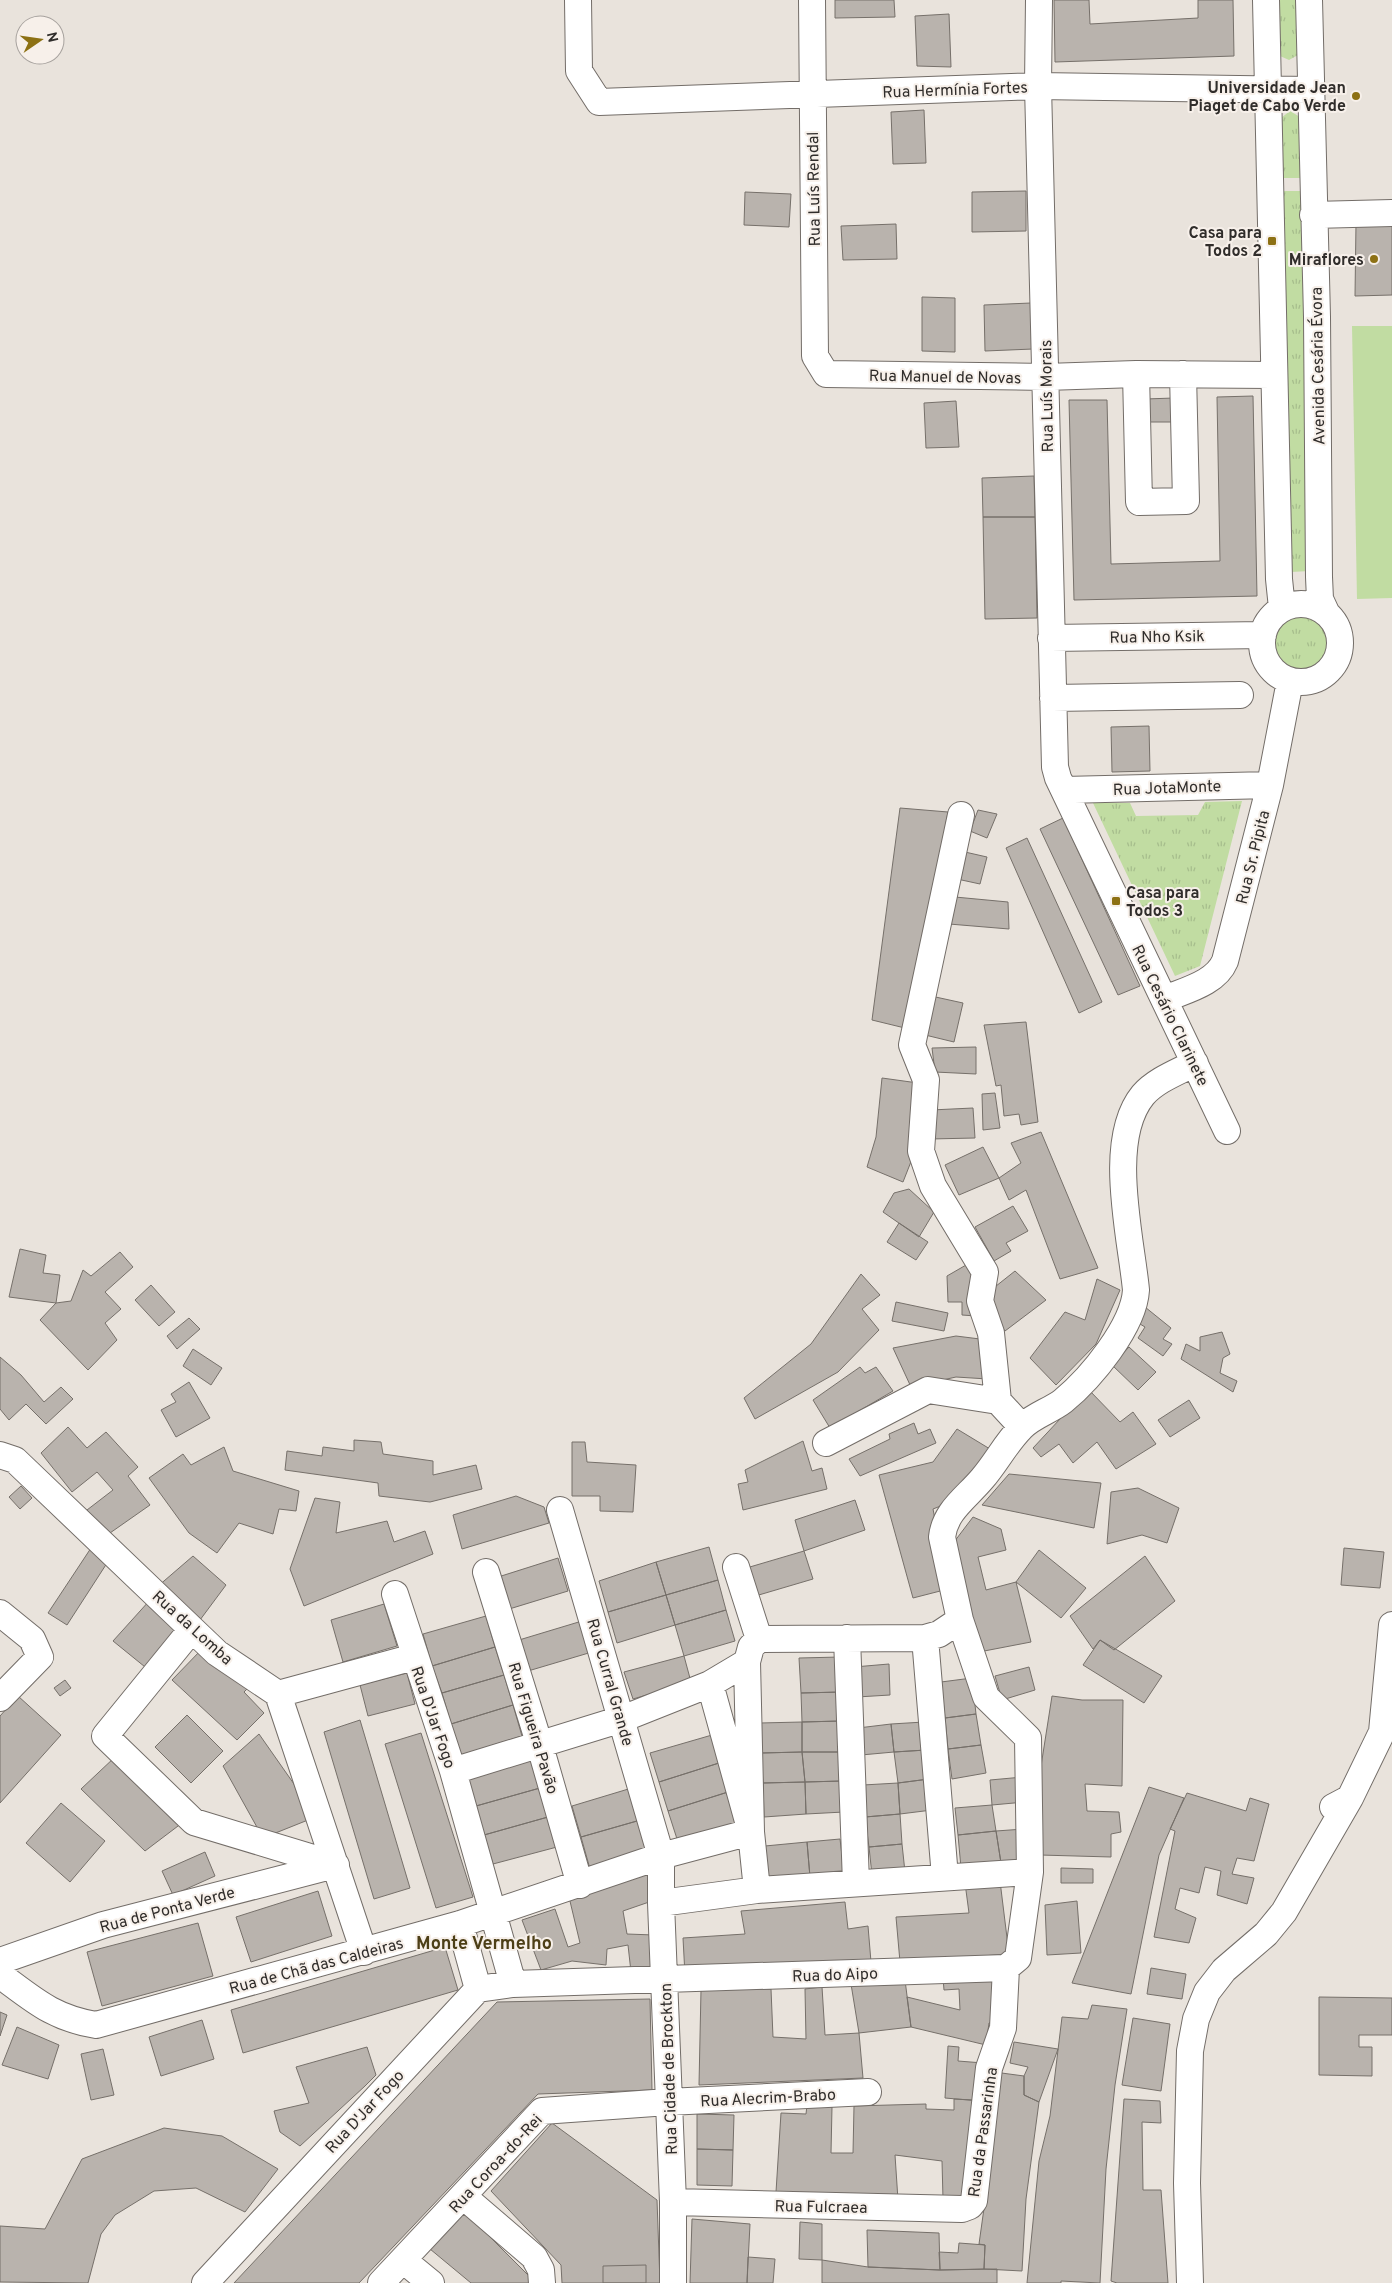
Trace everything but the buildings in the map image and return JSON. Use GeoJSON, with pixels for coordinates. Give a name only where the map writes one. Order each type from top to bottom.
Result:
{"type":"FeatureCollection","features":[{"type":"Feature","properties":{"kind":"street","name":"Rua Hermínia Fortes"},"geometry":{"type":"LineString","coordinates":[[578,0],[579,71],[599,102],[1038,86],[1311,90]]}},
{"type":"Feature","properties":{"kind":"street","name":"Rua Luís Rendal"},"geometry":{"type":"LineString","coordinates":[[812,0],[815,356],[826,374]]}},
{"type":"Feature","properties":{"kind":"street","name":"Rua Luís Morais"},"geometry":{"type":"LineString","coordinates":[[1039,0],[1038,86],[1055,767],[1064,790]]}},
{"type":"Feature","properties":{"kind":"street"},"geometry":{"type":"LineString","coordinates":[[1266,0],[1273,375],[1279,579],[1282,608]]}},
{"type":"Feature","properties":{"kind":"street","name":"Avenida Cesária Évora"},"geometry":{"type":"LineString","coordinates":[[1309,0],[1319,577],[1320,598],[1326,612]]}},
{"type":"Feature","properties":{"kind":"street"},"geometry":{"type":"LineString","coordinates":[[1313,215],[1392,213]]}},
{"type":"Feature","properties":{"kind":"street","name":"Rua Manuel de Novas"},"geometry":{"type":"LineString","coordinates":[[826,374],[1046,377],[1136,374],[1273,375]]}},
{"type":"Feature","properties":{"kind":"street"},"geometry":{"type":"LineString","coordinates":[[1136,374],[1139,502],[1186,501],[1183,374]]}},
{"type":"Feature","properties":{"kind":"street"},"geometry":{"type":"LineString","coordinates":[[1304,603],[1316,606],[1326,612],[1334,621],[1340,633],[1341,646],[1338,658],[1331,669],[1321,678],[1306,682],[1290,681],[1275,672],[1265,658],[1263,635],[1267,624],[1282,608],[1304,603]]}},
{"type":"Feature","properties":{"kind":"street","name":"Rua Nho Ksik"},"geometry":{"type":"LineString","coordinates":[[1051,638],[1263,635]]}},
{"type":"Feature","properties":{"kind":"street","name":"Rua Sr. Pipita"},"geometry":{"type":"LineString","coordinates":[[1165,998],[1215,976],[1222,970],[1270,785],[1290,681]]}},
{"type":"Feature","properties":{"kind":"street"},"geometry":{"type":"LineString","coordinates":[[1054,698],[1240,695]]}},
{"type":"Feature","properties":{"kind":"street","name":"Rua JotaMonte"},"geometry":{"type":"LineString","coordinates":[[1064,790],[1270,785]]}},
{"type":"Feature","properties":{"kind":"street","name":"Rua Cesário Clarinete"},"geometry":{"type":"LineString","coordinates":[[1064,790],[1227,1131]]}},
{"type":"Feature","properties":{"kind":"street"},"geometry":{"type":"LineString","coordinates":[[961,814],[912,1045],[926,1080],[921,1151],[933,1186],[985,1272],[980,1300],[992,1333],[998,1401],[1022,1427]]}},
{"type":"Feature","properties":{"kind":"street"},"geometry":{"type":"LineString","coordinates":[[1006,1968],[1018,1958],[1030,1872],[1028,1738],[986,1697],[960,1620],[942,1537],[944,1524],[950,1513],[982,1479],[1022,1427],[1062,1401],[1108,1354],[1136,1302],[1135,1273],[1124,1203],[1123,1168],[1131,1118],[1144,1095],[1154,1085],[1195,1063]]}},
{"type":"Feature","properties":{"kind":"street"},"geometry":{"type":"LineString","coordinates":[[826,1443],[928,1390],[998,1401]]}},
{"type":"Feature","properties":{"kind":"street","name":"Rua da Lomba"},"geometry":{"type":"LineString","coordinates":[[0,1455],[15,1460],[217,1653],[278,1694]]}},
{"type":"Feature","properties":{"kind":"street","name":"Rua Curral Grande"},"geometry":{"type":"LineString","coordinates":[[560,1510],[661,1856]]}},
{"type":"Feature","properties":{"kind":"street"},"geometry":{"type":"LineString","coordinates":[[736,1567],[759,1639]]}},
{"type":"Feature","properties":{"kind":"street","name":"Rua Figueira Pavão"},"geometry":{"type":"LineString","coordinates":[[486,1572],[540,1746],[580,1884]]}},
{"type":"Feature","properties":{"kind":"street","name":"Rua D'Jar Fogo"},"geometry":{"type":"LineString","coordinates":[[395,1594],[414,1657],[453,1771],[495,1914],[513,1984]]}},
{"type":"Feature","properties":{"kind":"street"},"geometry":{"type":"LineString","coordinates":[[0,1613],[32,1639],[40,1657],[0,1698]]}},
{"type":"Feature","properties":{"kind":"street"},"geometry":{"type":"LineString","coordinates":[[757,1890],[751,1832],[747,1662],[751,1648],[759,1639],[925,1638],[939,1634],[960,1620]]}},
{"type":"Feature","properties":{"kind":"street"},"geometry":{"type":"LineString","coordinates":[[1190,2283],[1187,2183],[1190,2051],[1196,2019],[1207,1992],[1224,1970],[1266,1934],[1284,1912],[1340,1803],[1382,1732],[1392,1626]]}},
{"type":"Feature","properties":{"kind":"street"},"geometry":{"type":"LineString","coordinates":[[192,1629],[105,1736],[194,1822],[336,1865]]}},
{"type":"Feature","properties":{"kind":"street"},"geometry":{"type":"LineString","coordinates":[[847,1638],[856,1883]]}},
{"type":"Feature","properties":{"kind":"street"},"geometry":{"type":"LineString","coordinates":[[925,1638],[945,1877]]}},
{"type":"Feature","properties":{"kind":"street"},"geometry":{"type":"LineString","coordinates":[[364,1952],[278,1694],[414,1657]]}},
{"type":"Feature","properties":{"kind":"street"},"geometry":{"type":"LineString","coordinates":[[453,1771],[540,1746],[622,1719],[710,1684],[747,1662]]}},
{"type":"Feature","properties":{"kind":"street"},"geometry":{"type":"LineString","coordinates":[[710,1684],[751,1832]]}},
{"type":"Feature","properties":{"kind":"street","name":"Rua de Chã das Caldeiras"},"geometry":{"type":"LineString","coordinates":[[0,1976],[54,2014],[76,2022],[96,2025],[495,1914],[661,1856],[751,1832]]}},
{"type":"Feature","properties":{"kind":"street","name":"Rua Cidade de Brockton"},"geometry":{"type":"LineString","coordinates":[[661,1856],[674,2283]]}},
{"type":"Feature","properties":{"kind":"street","name":"Rua de Ponta Verde"},"geometry":{"type":"LineString","coordinates":[[0,1961],[103,1925],[336,1865]]}},
{"type":"Feature","properties":{"kind":"street"},"geometry":{"type":"LineString","coordinates":[[661,1903],[757,1890],[1030,1872]]}},
{"type":"Feature","properties":{"kind":"street"},"geometry":{"type":"LineString","coordinates":[[460,1924],[478,1989]]}},
{"type":"Feature","properties":{"kind":"street","name":"Rua do Aipo"},"geometry":{"type":"LineString","coordinates":[[478,1989],[513,1984],[664,1981],[1006,1968]]}},
{"type":"Feature","properties":{"kind":"street","name":"Rua da Passarinha"},"geometry":{"type":"LineString","coordinates":[[970,2206],[974,2201],[989,2068],[1003,2028],[1006,1968]]}},
{"type":"Feature","properties":{"kind":"street","name":"Rua D'Jar Fogo"},"geometry":{"type":"LineString","coordinates":[[205,2283],[478,1989]]}},
{"type":"Feature","properties":{"kind":"street","name":"Rua Alecrim-Brabo"},"geometry":{"type":"LineString","coordinates":[[668,2102],[868,2092]]}},
{"type":"Feature","properties":{"kind":"street","name":"Rua Coroa-do-Rei"},"geometry":{"type":"LineString","coordinates":[[381,2283],[542,2111],[668,2102]]}},
{"type":"Feature","properties":{"kind":"street"},"geometry":{"type":"LineString","coordinates":[[463,2196],[534,2257],[541,2270],[542,2283]]}},
{"type":"Feature","properties":{"kind":"street","name":"Rua Fulcraea"},"geometry":{"type":"LineString","coordinates":[[673,2202],[962,2209],[970,2206]]}},
{"type":"Feature","properties":{"kind":"street"},"geometry":{"type":"LineString","coordinates":[[403,2260],[431,2283]]}},
{"type":"Feature","properties":{"kind":"green space"},"geometry":{"type":"Polygon","coordinates":[[[1278,0],[1297,0],[1298,55],[1289,60],[1280,56],[1278,0]]]}},
{"type":"Feature","properties":{"kind":"green space"},"geometry":{"type":"Polygon","coordinates":[[[1290,111],[1300,117],[1302,178],[1282,178],[1281,118],[1290,111]]]}},
{"type":"Feature","properties":{"kind":"green space"},"geometry":{"type":"Polygon","coordinates":[[[1282,191],[1302,191],[1310,571],[1291,572],[1282,191]]]}},
{"type":"Feature","properties":{"kind":"green space"},"geometry":{"type":"Polygon","coordinates":[[[1352,326],[1392,326],[1392,598],[1357,599],[1352,326]]]}},
{"type":"Feature","properties":{"kind":"green space"},"geometry":{"type":"Polygon","coordinates":[[[1301,617],[1311,619],[1319,625],[1325,633],[1327,643],[1325,653],[1319,661],[1311,667],[1301,669],[1291,667],[1283,661],[1277,653],[1275,643],[1277,633],[1283,625],[1291,619],[1301,617]]]}},
{"type":"Feature","properties":{"kind":"green space"},"geometry":{"type":"Polygon","coordinates":[[[1242,801],[1200,966],[1175,976],[1093,803],[1130,803],[1136,816],[1198,815],[1205,802],[1242,801]]]}},
{"type":"Feature","properties":{"kind":"place","name":"Universidade Jean Piaget de Cabo Verde"},"geometry":{"type":"Point","coordinates":[1356,96]}},
{"type":"Feature","properties":{"kind":"place","name":"Casa para Todos 2"},"geometry":{"type":"Point","coordinates":[1272,241]}},
{"type":"Feature","properties":{"kind":"place","name":"Miraflores"},"geometry":{"type":"Point","coordinates":[1374,259]}},
{"type":"Feature","properties":{"kind":"place","name":"Casa para Todos 3"},"geometry":{"type":"Point","coordinates":[1116,901]}},
{"type":"Feature","properties":{"kind":"district","name":"Monte Vermelho"},"geometry":{"type":"Point","coordinates":[484,1943]}}]}
